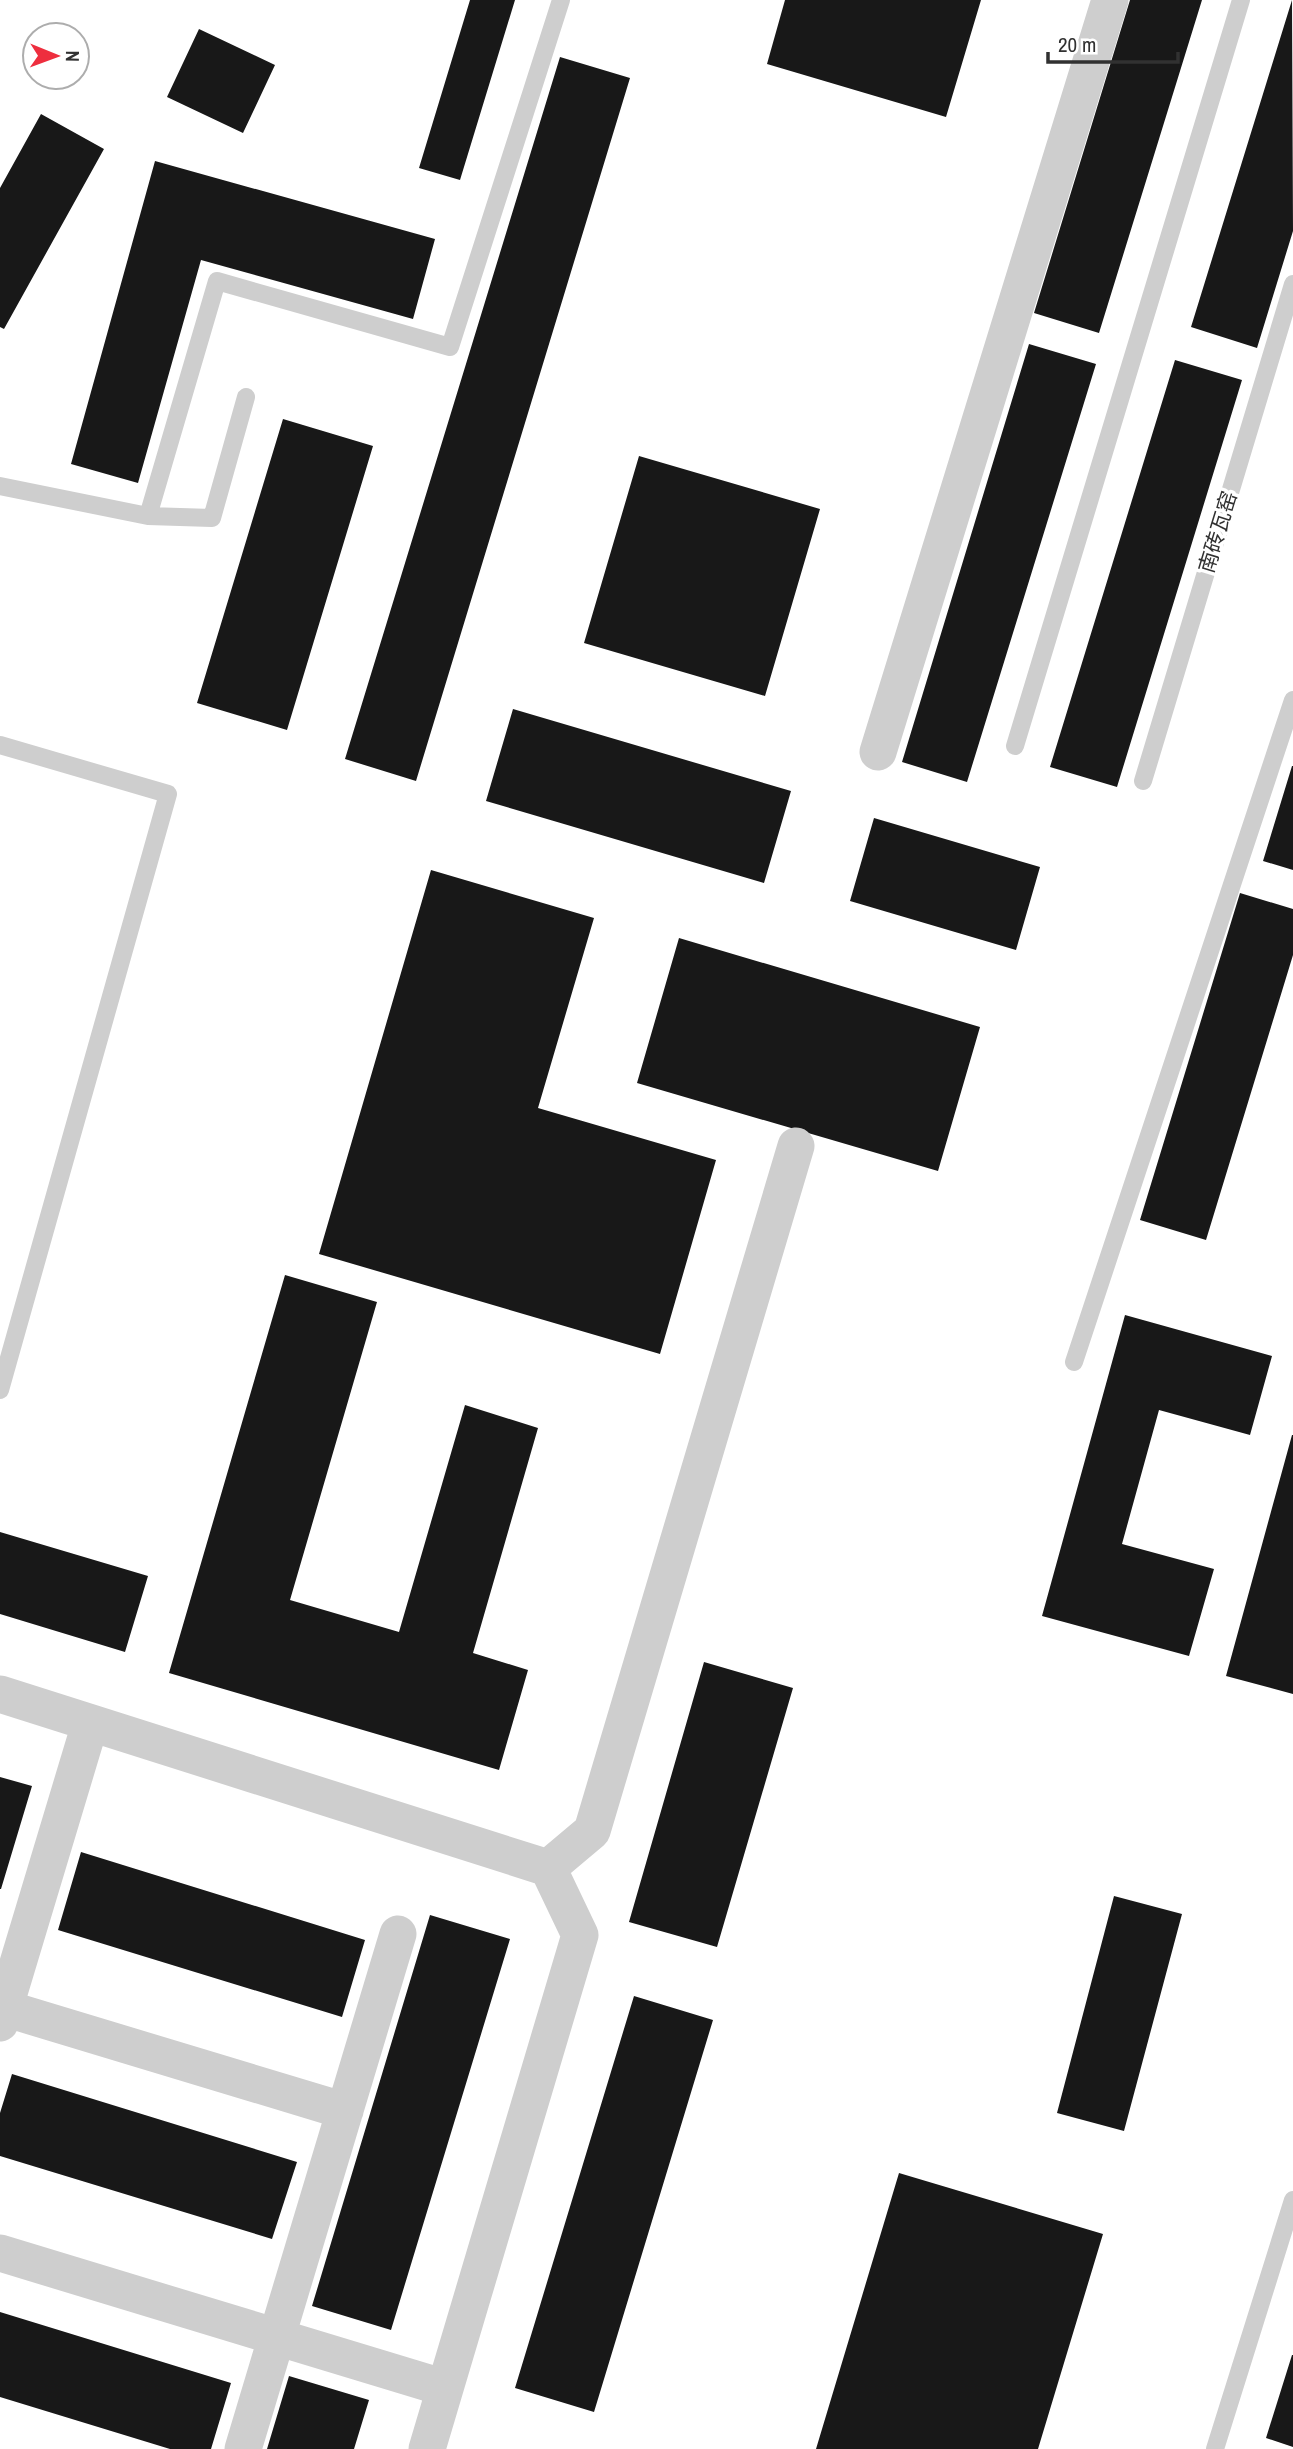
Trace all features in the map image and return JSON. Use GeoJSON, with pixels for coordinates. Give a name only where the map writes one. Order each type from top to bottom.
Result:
{"type":"FeatureCollection","features":[{"type":"Feature","properties":{"kind":"street"},"geometry":{"type":"LineString","coordinates":[[878,752],[1110,0]]}},
{"type":"Feature","properties":{"kind":"street"},"geometry":{"type":"LineString","coordinates":[[548,1868],[592,1831],[796,1146]]}},
{"type":"Feature","properties":{"kind":"street"},"geometry":{"type":"LineString","coordinates":[[0,1694],[548,1868],[580,1935],[427,2449]]}},
{"type":"Feature","properties":{"kind":"street"},"geometry":{"type":"LineString","coordinates":[[90,1724],[2,2015],[345,2111]]}},
{"type":"Feature","properties":{"kind":"street"},"geometry":{"type":"LineString","coordinates":[[243,2449],[398,1934]]}},
{"type":"Feature","properties":{"kind":"street"},"geometry":{"type":"LineString","coordinates":[[0,2253],[445,2388]]}},
{"type":"Feature","properties":{"kind":"lane"},"geometry":{"type":"LineString","coordinates":[[148,516],[217,281],[450,347],[561,0]]}},
{"type":"Feature","properties":{"kind":"lane"},"geometry":{"type":"LineString","coordinates":[[1015,746],[1241,0]]}},
{"type":"Feature","properties":{"kind":"lane","name":"南砖瓦窑"},"geometry":{"type":"LineString","coordinates":[[1143,780],[1293,284]]}},
{"type":"Feature","properties":{"kind":"lane"},"geometry":{"type":"LineString","coordinates":[[0,486],[148,516],[212,518],[246,397]]}},
{"type":"Feature","properties":{"kind":"lane"},"geometry":{"type":"LineString","coordinates":[[1074,1362],[1293,700]]}},
{"type":"Feature","properties":{"kind":"lane"},"geometry":{"type":"LineString","coordinates":[[0,745],[168,794],[0,1390]]}},
{"type":"Feature","properties":{"kind":"lane"},"geometry":{"type":"LineString","coordinates":[[1215,2449],[1293,2200]]}},
{"type":"Feature","properties":{"kind":"building"},"geometry":{"type":"Polygon","coordinates":[[[470,0],[515,0],[460,180],[419,168],[470,0]]]}},
{"type":"Feature","properties":{"kind":"building"},"geometry":{"type":"Polygon","coordinates":[[[785,0],[981,0],[946,117],[767,64],[785,0]]]}},
{"type":"Feature","properties":{"kind":"building"},"geometry":{"type":"Polygon","coordinates":[[[1130,0],[1202,0],[1099,333],[1034,313],[1130,0]]]}},
{"type":"Feature","properties":{"kind":"building"},"geometry":{"type":"Polygon","coordinates":[[[1292,0],[1293,231],[1257,348],[1191,327],[1292,0]]]}},
{"type":"Feature","properties":{"kind":"building"},"geometry":{"type":"Polygon","coordinates":[[[199,29],[275,65],[243,133],[167,97],[199,29]]]}},
{"type":"Feature","properties":{"kind":"building"},"geometry":{"type":"Polygon","coordinates":[[[560,57],[630,78],[416,781],[345,759],[560,57]]]}},
{"type":"Feature","properties":{"kind":"building"},"geometry":{"type":"Polygon","coordinates":[[[41,114],[104,149],[4,329],[0,327],[0,188],[41,114]]]}},
{"type":"Feature","properties":{"kind":"building"},"geometry":{"type":"Polygon","coordinates":[[[155,161],[435,239],[413,319],[201,260],[138,483],[71,464],[155,161]]]}},
{"type":"Feature","properties":{"kind":"building"},"geometry":{"type":"Polygon","coordinates":[[[1029,344],[1096,364],[967,782],[902,762],[1029,344]]]}},
{"type":"Feature","properties":{"kind":"building"},"geometry":{"type":"Polygon","coordinates":[[[1175,360],[1242,380],[1117,787],[1050,767],[1175,360]]]}},
{"type":"Feature","properties":{"kind":"building"},"geometry":{"type":"Polygon","coordinates":[[[283,419],[373,446],[287,730],[197,703],[283,419]]]}},
{"type":"Feature","properties":{"kind":"building"},"geometry":{"type":"Polygon","coordinates":[[[639,456],[820,509],[765,696],[584,643],[639,456]]]}},
{"type":"Feature","properties":{"kind":"building"},"geometry":{"type":"Polygon","coordinates":[[[513,709],[791,791],[764,883],[486,801],[513,709]]]}},
{"type":"Feature","properties":{"kind":"building"},"geometry":{"type":"Polygon","coordinates":[[[1293,766],[1293,870],[1263,861],[1293,766]]]}},
{"type":"Feature","properties":{"kind":"building"},"geometry":{"type":"Polygon","coordinates":[[[874,818],[1040,867],[1016,950],[850,901],[874,818]]]}},
{"type":"Feature","properties":{"kind":"building"},"geometry":{"type":"Polygon","coordinates":[[[431,870],[594,918],[538,1108],[716,1160],[660,1354],[319,1254],[431,870]]]}},
{"type":"Feature","properties":{"kind":"building"},"geometry":{"type":"Polygon","coordinates":[[[1240,893],[1293,909],[1293,955],[1206,1240],[1140,1220],[1240,893]]]}},
{"type":"Feature","properties":{"kind":"building"},"geometry":{"type":"Polygon","coordinates":[[[679,938],[980,1027],[938,1171],[637,1083],[679,938]]]}},
{"type":"Feature","properties":{"kind":"building"},"geometry":{"type":"Polygon","coordinates":[[[285,1275],[377,1302],[290,1600],[399,1632],[465,1405],[538,1428],[473,1653],[528,1670],[499,1770],[169,1673],[285,1275]]]}},
{"type":"Feature","properties":{"kind":"building"},"geometry":{"type":"Polygon","coordinates":[[[1125,1315],[1272,1356],[1250,1435],[1159,1410],[1122,1544],[1214,1569],[1189,1656],[1042,1616],[1125,1315]]]}},
{"type":"Feature","properties":{"kind":"building"},"geometry":{"type":"Polygon","coordinates":[[[1293,1435],[1293,1694],[1226,1676],[1293,1435]]]}},
{"type":"Feature","properties":{"kind":"building"},"geometry":{"type":"Polygon","coordinates":[[[0,1532],[148,1576],[125,1652],[0,1614],[0,1532]]]}},
{"type":"Feature","properties":{"kind":"building"},"geometry":{"type":"Polygon","coordinates":[[[704,1662],[793,1688],[717,1947],[629,1922],[704,1662]]]}},
{"type":"Feature","properties":{"kind":"building"},"geometry":{"type":"Polygon","coordinates":[[[0,1777],[32,1786],[1,1889],[0,1889],[0,1777]]]}},
{"type":"Feature","properties":{"kind":"building"},"geometry":{"type":"Polygon","coordinates":[[[81,1852],[365,1940],[342,2017],[58,1930],[81,1852]]]}},
{"type":"Feature","properties":{"kind":"building"},"geometry":{"type":"Polygon","coordinates":[[[1114,1896],[1182,1914],[1124,2131],[1057,2113],[1114,1896]]]}},
{"type":"Feature","properties":{"kind":"building"},"geometry":{"type":"Polygon","coordinates":[[[430,1915],[510,1939],[391,2330],[312,2306],[430,1915]]]}},
{"type":"Feature","properties":{"kind":"building"},"geometry":{"type":"Polygon","coordinates":[[[634,1996],[713,2020],[594,2412],[515,2388],[634,1996]]]}},
{"type":"Feature","properties":{"kind":"building"},"geometry":{"type":"Polygon","coordinates":[[[12,2074],[297,2162],[272,2239],[0,2156],[0,2113],[12,2074]]]}},
{"type":"Feature","properties":{"kind":"building"},"geometry":{"type":"Polygon","coordinates":[[[899,2173],[1103,2234],[1038,2449],[816,2449],[899,2173]]]}},
{"type":"Feature","properties":{"kind":"building"},"geometry":{"type":"Polygon","coordinates":[[[0,2312],[231,2383],[211,2449],[170,2449],[0,2397],[0,2312]]]}},
{"type":"Feature","properties":{"kind":"building"},"geometry":{"type":"Polygon","coordinates":[[[1293,2355],[1293,2447],[1266,2438],[1293,2355]]]}},
{"type":"Feature","properties":{"kind":"building"},"geometry":{"type":"Polygon","coordinates":[[[289,2376],[369,2400],[354,2449],[267,2449],[289,2376]]]}}]}
